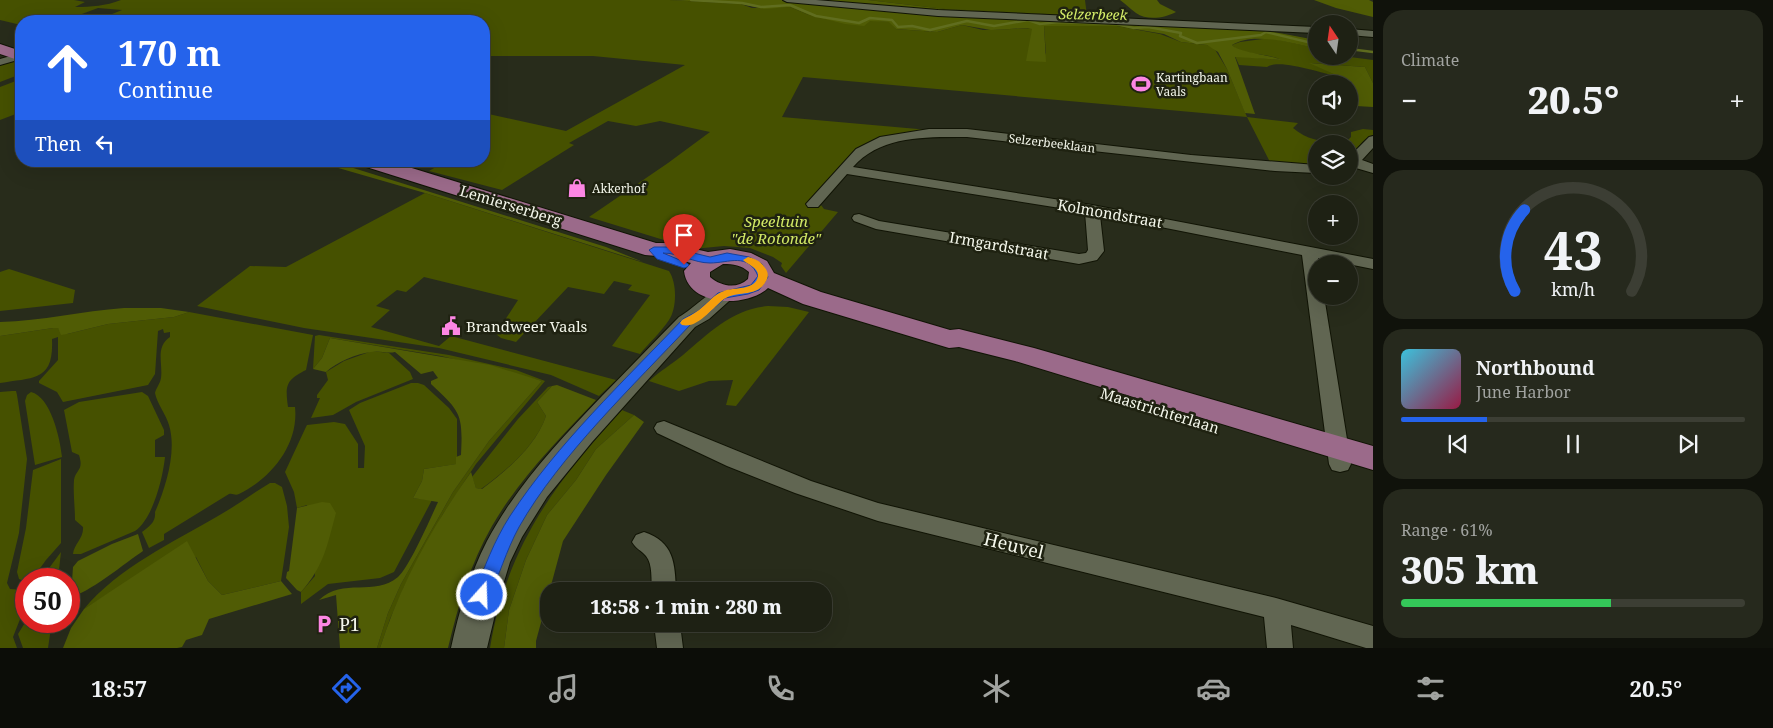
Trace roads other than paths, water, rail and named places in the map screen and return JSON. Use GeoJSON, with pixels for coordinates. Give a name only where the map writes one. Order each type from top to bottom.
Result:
{"type":"FeatureCollection","features":[{"type":"Feature","properties":{"kind":"main road"},"geometry":{"type":"LineString","coordinates":[[0,50],[15,54]]}},
{"type":"Feature","properties":{"kind":"main road","name":"Lemierserberg"},"geometry":{"type":"LineString","coordinates":[[386,167],[654,250],[661,256],[726,279]]}},
{"type":"Feature","properties":{"kind":"main road"},"geometry":{"type":"LineString","coordinates":[[469,648],[476,612],[486,581],[506,538],[531,497],[580,436],[687,322],[702,314],[717,299],[726,279]]}},
{"type":"Feature","properties":{"kind":"main road","name":"Maastrichterlaan"},"geometry":{"type":"LineString","coordinates":[[726,279],[799,299],[812,298],[949,339],[955,344],[1000,361],[1339,456],[1373,474]]}},
{"type":"Feature","properties":{"kind":"main road","name":"Maastrichterlaan"},"geometry":{"type":"LineString","coordinates":[[1339,456],[1373,458]]}},
{"type":"Feature","properties":{"kind":"street"},"geometry":{"type":"LineString","coordinates":[[787,0],[956,14],[1224,24],[1308,29]]}},
{"type":"Feature","properties":{"kind":"street"},"geometry":{"type":"LineString","coordinates":[[1358,33],[1373,34]]}},
{"type":"Feature","properties":{"kind":"street"},"geometry":{"type":"LineString","coordinates":[[0,62],[15,58]]}},
{"type":"Feature","properties":{"kind":"street","name":"Selzerbeeklaan"},"geometry":{"type":"LineString","coordinates":[[813,204],[860,152],[884,140],[912,134],[948,132],[1200,160],[1308,169]]}},
{"type":"Feature","properties":{"kind":"street"},"geometry":{"type":"LineString","coordinates":[[1358,154],[1373,140]]}},
{"type":"Feature","properties":{"kind":"street"},"geometry":{"type":"LineString","coordinates":[[1358,164],[1373,169]]}},
{"type":"Feature","properties":{"kind":"street","name":"Kolmondstraat"},"geometry":{"type":"LineString","coordinates":[[845,170],[1092,209],[1373,264]]}},
{"type":"Feature","properties":{"kind":"street","name":"Irmgardstraat"},"geometry":{"type":"LineString","coordinates":[[859,218],[876,225],[1079,259],[1091,257],[1096,251],[1092,209]]}},
{"type":"Feature","properties":{"kind":"street"},"geometry":{"type":"LineString","coordinates":[[1309,252],[1339,456]]}},
{"type":"Feature","properties":{"kind":"street","name":"Heuvel"},"geometry":{"type":"LineString","coordinates":[[664,428],[735,460],[803,487],[878,512],[1276,609],[1373,638]]}},
{"type":"Feature","properties":{"kind":"street"},"geometry":{"type":"LineString","coordinates":[[644,542],[657,551],[662,567],[663,582]]}},
{"type":"Feature","properties":{"kind":"street"},"geometry":{"type":"LineString","coordinates":[[1276,609],[1280,648]]}},
{"type":"Feature","properties":{"kind":"street"},"geometry":{"type":"LineString","coordinates":[[668,632],[670,648]]}},
{"type":"Feature","properties":{"kind":"waterway","name":"Selzerbeek"},"geometry":{"type":"LineString","coordinates":[[691,0],[742,3],[761,7],[790,5],[816,16],[859,23],[870,18],[892,20],[898,27],[912,26],[930,30],[967,21],[994,26],[1028,20],[1040,24],[1059,22],[1117,24],[1134,28],[1148,27],[1181,33],[1180,36],[1197,43],[1261,35],[1266,32],[1308,42]]}},
{"type":"Feature","properties":{"kind":"waterway","name":"Selzerbeek"},"geometry":{"type":"LineString","coordinates":[[1358,50],[1373,52]]}},
{"type":"Feature","properties":{"kind":"place","name":"Kartingbaan Vaals"},"geometry":{"type":"Point","coordinates":[1141,84]}},
{"type":"Feature","properties":{"kind":"place","name":"Akkerhof"},"geometry":{"type":"Point","coordinates":[577,188]}},
{"type":"Feature","properties":{"kind":"place","name":"Brandweer Vaals"},"geometry":{"type":"Point","coordinates":[451,326]}},
{"type":"Feature","properties":{"kind":"place","name":"P1"},"geometry":{"type":"Point","coordinates":[324,624]}},
{"type":"Feature","properties":{"kind":"park label","name":"Speeltuin \"de Rotonde\""},"geometry":{"type":"Point","coordinates":[776,230]}}]}
